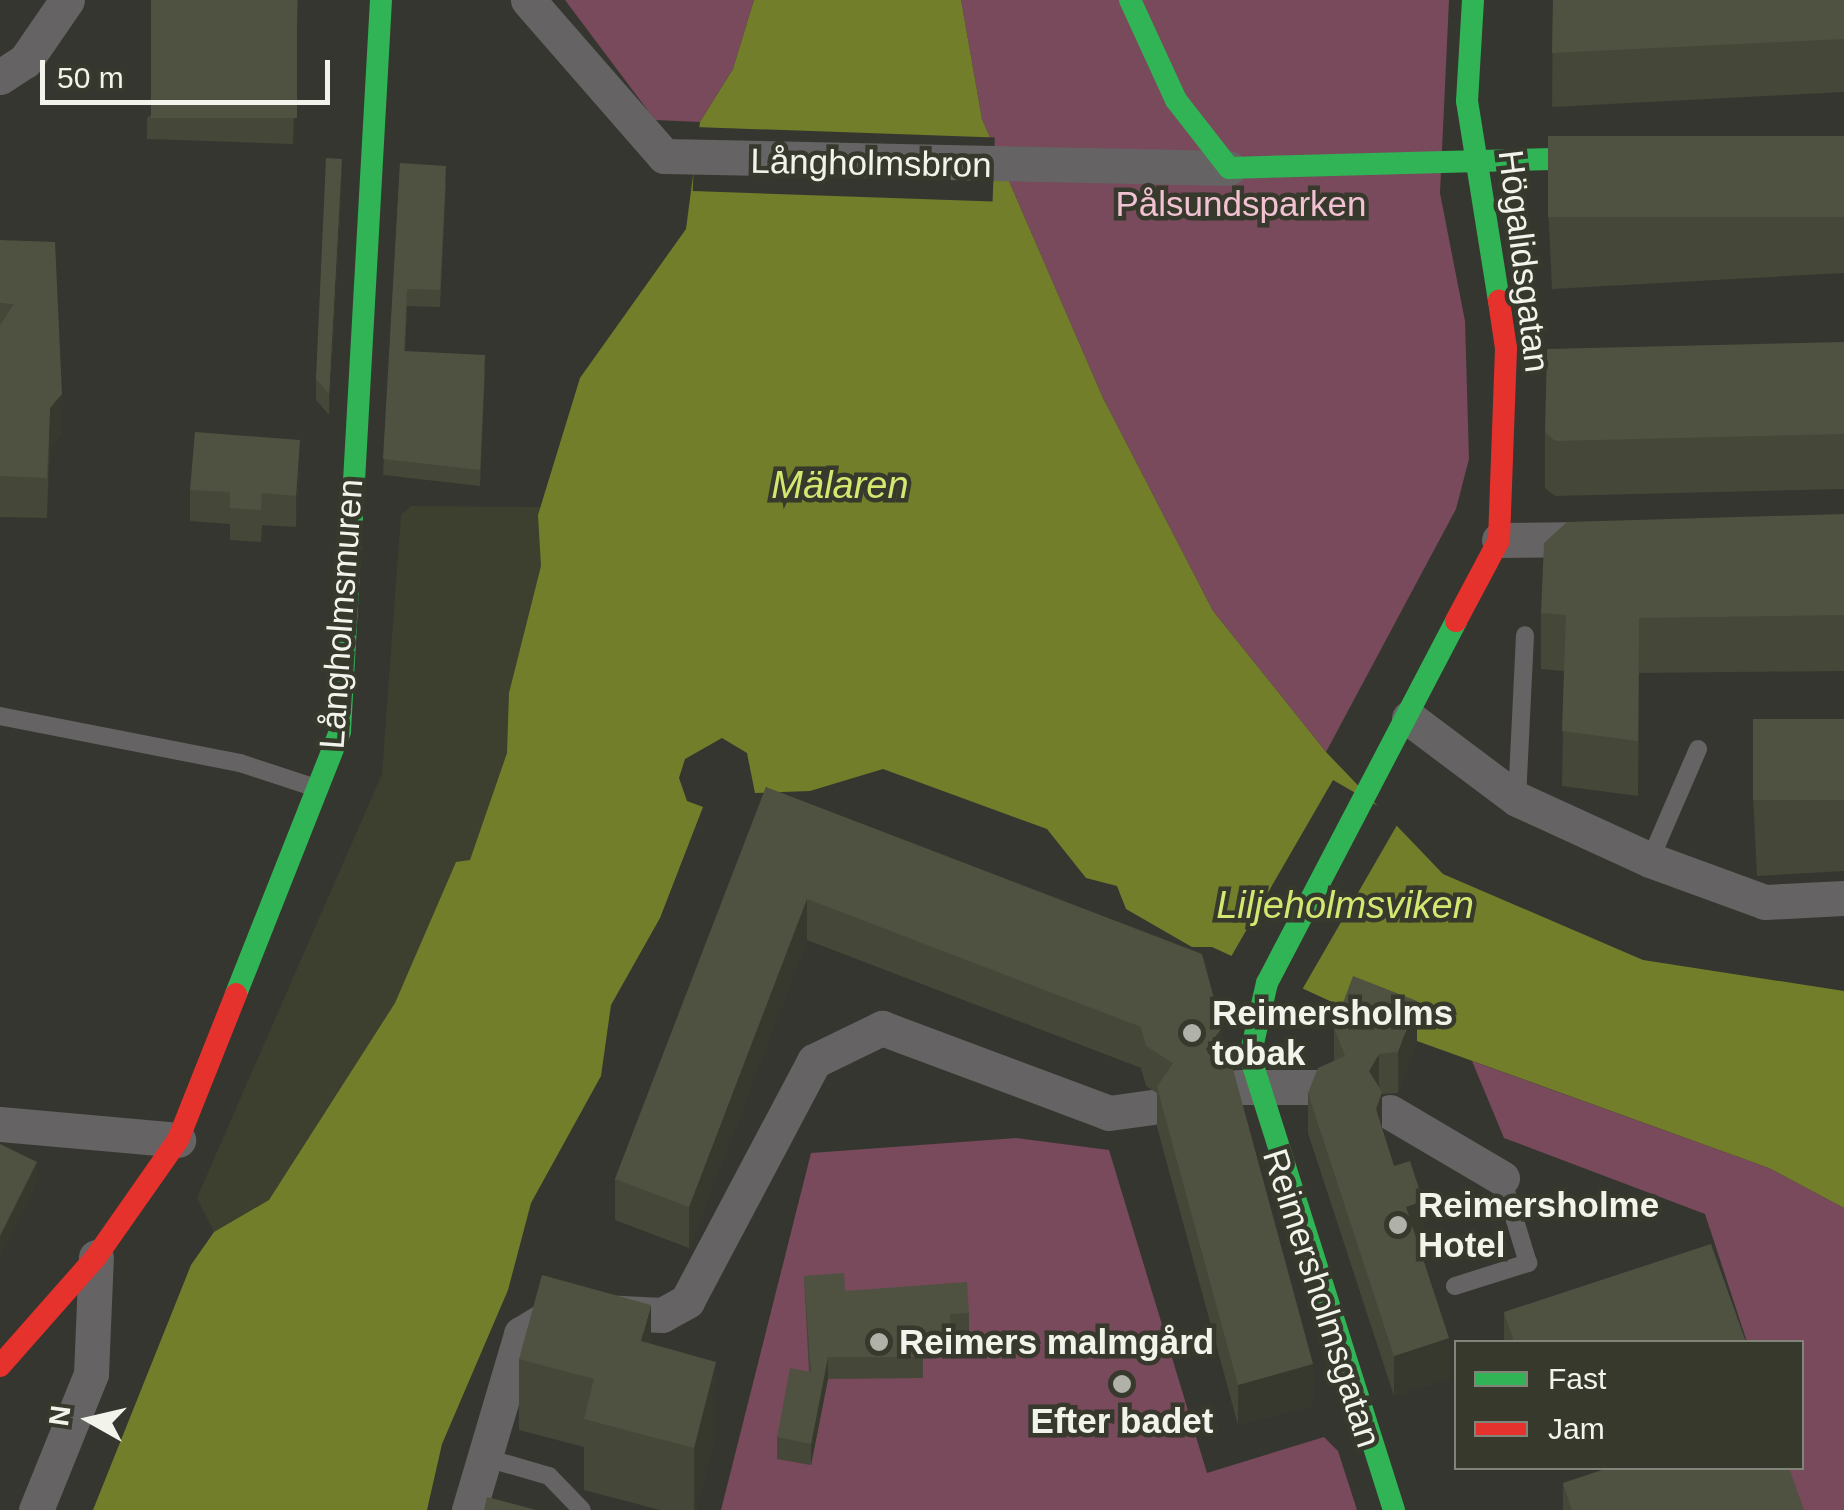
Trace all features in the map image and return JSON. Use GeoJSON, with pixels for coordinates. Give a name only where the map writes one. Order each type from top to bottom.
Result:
{"type":"FeatureCollection","features":[{"type":"Feature","properties":{"kind":"street"},"geometry":{"type":"LineString","coordinates":[[0,77],[25,60],[66,0]]}},
{"type":"Feature","properties":{"kind":"street","name":"Långholmsmuren"},"geometry":{"type":"LineString","coordinates":[[0,1366],[96,1258],[178,1140],[323,790],[340,732],[381,0]]}},
{"type":"Feature","properties":{"kind":"street","name":"Långholmsbron"},"geometry":{"type":"LineString","coordinates":[[528,0],[647,146],[684,158],[1059,168],[1228,168]]}},
{"type":"Feature","properties":{"kind":"street"},"geometry":{"type":"LineString","coordinates":[[1130,0],[1176,100],[1228,168],[1478,165],[1638,156]]}},
{"type":"Feature","properties":{"kind":"street","name":"Högalidsgatan"},"geometry":{"type":"LineString","coordinates":[[1267,983],[1410,718],[1499,540],[1506,348],[1468,101],[1473,0]]}},
{"type":"Feature","properties":{"kind":"street"},"geometry":{"type":"LineString","coordinates":[[1499,540],[1631,538]]}},
{"type":"Feature","properties":{"kind":"street"},"geometry":{"type":"LineString","coordinates":[[1410,718],[1517,799],[1650,860],[1765,902],[1844,898]]}},
{"type":"Feature","properties":{"kind":"street","name":"Reimersholmsgatan"},"geometry":{"type":"LineString","coordinates":[[1267,983],[1253,1023],[1241,1086],[1394,1510]]}},
{"type":"Feature","properties":{"kind":"street"},"geometry":{"type":"LineString","coordinates":[[470,1510],[511,1355],[541,1316],[662,1314],[686,1301],[814,1061],[882,1028],[1109,1113],[1152,1107]]}},
{"type":"Feature","properties":{"kind":"street"},"geometry":{"type":"LineString","coordinates":[[1241,1086],[1326,1087]]}},
{"type":"Feature","properties":{"kind":"street"},"geometry":{"type":"LineString","coordinates":[[1390,1112],[1502,1178]]}},
{"type":"Feature","properties":{"kind":"street"},"geometry":{"type":"LineString","coordinates":[[0,1124],[178,1140]]}},
{"type":"Feature","properties":{"kind":"street"},"geometry":{"type":"LineString","coordinates":[[36,1510],[91,1374],[96,1258]]}},
{"type":"Feature","properties":{"kind":"lane"},"geometry":{"type":"LineString","coordinates":[[1517,799],[1526,635]]}},
{"type":"Feature","properties":{"kind":"lane"},"geometry":{"type":"LineString","coordinates":[[0,716],[240,763],[323,790]]}},
{"type":"Feature","properties":{"kind":"lane"},"geometry":{"type":"LineString","coordinates":[[1650,860],[1698,748]]}},
{"type":"Feature","properties":{"kind":"lane"},"geometry":{"type":"LineString","coordinates":[[1455,1286],[1528,1263],[1502,1178]]}},
{"type":"Feature","properties":{"kind":"lane"},"geometry":{"type":"LineString","coordinates":[[483,1457],[549,1476],[582,1510]]}},
{"type":"Feature","properties":{"kind":"shaded area"},"geometry":{"type":"Polygon","coordinates":[[[411,506],[540,507],[541,566],[507,753],[470,861],[456,863],[395,1003],[269,1200],[214,1232],[197,1198],[382,774],[401,515],[411,506]]]}},
{"type":"Feature","properties":{"kind":"green space"},"geometry":{"type":"Polygon","coordinates":[[[565,0],[754,0],[733,69],[700,122],[655,120],[565,0]]]}},
{"type":"Feature","properties":{"kind":"green space","name":"Pålsundsparken"},"geometry":{"type":"Polygon","coordinates":[[[961,0],[1449,0],[1440,193],[1465,321],[1469,459],[1456,509],[1326,752],[1213,611],[1103,398],[982,119],[961,0]]]}},
{"type":"Feature","properties":{"kind":"green space"},"geometry":{"type":"Polygon","coordinates":[[[1472,1061],[1769,1168],[1844,1208],[1844,1510],[1801,1510],[1789,1470],[1804,1470],[1804,1340],[1746,1340],[1705,1214],[1504,1138],[1472,1061]]]}},
{"type":"Feature","properties":{"kind":"green space"},"geometry":{"type":"Polygon","coordinates":[[[1016,1138],[1109,1150],[1207,1473],[1324,1437],[1338,1451],[1357,1510],[721,1510],[811,1153],[1016,1138]]]}},
{"type":"Feature","properties":{"kind":"water","name":"Mälaren"},"geometry":{"type":"Polygon","coordinates":[[[754,0],[961,0],[982,119],[1103,398],[1213,611],[1326,752],[1443,874],[1643,960],[1844,991],[1844,1208],[1769,1168],[1417,1041],[1212,947],[1192,947],[1126,909],[1117,886],[1086,878],[1047,829],[883,769],[810,791],[755,793],[747,753],[722,738],[685,759],[679,778],[687,801],[703,807],[660,918],[611,1005],[601,1076],[531,1203],[508,1290],[442,1444],[427,1510],[93,1510],[191,1265],[214,1232],[269,1200],[395,1003],[456,862],[470,860],[507,753],[509,693],[541,566],[538,515],[580,378],[686,229],[700,122],[733,69],[754,0]]]}},
{"type":"Feature","properties":{"kind":"pier"},"geometry":{"type":"Polygon","coordinates":[[[695,127],[995,137],[993,201],[693,191],[695,127]]]}},
{"type":"Feature","properties":{"kind":"pier"},"geometry":{"type":"Polygon","coordinates":[[[1333,780],[1401,819],[1297,999],[1229,960],[1333,780]]]}},
{"type":"Feature","properties":{"kind":"building"},"geometry":{"type":"Polygon","coordinates":[[[151,0],[297,0],[297,118],[151,118],[151,0]]]}},
{"type":"Feature","properties":{"kind":"building"},"geometry":{"type":"Polygon","coordinates":[[[1553,0],[1844,0],[1844,39],[1552,53],[1553,0]]]}},
{"type":"Feature","properties":{"kind":"building"},"geometry":{"type":"Polygon","coordinates":[[[1548,136],[1844,136],[1844,217],[1548,217],[1548,136]]]}},
{"type":"Feature","properties":{"kind":"building"},"geometry":{"type":"Polygon","coordinates":[[[326,158],[342,159],[329,394],[316,379],[326,158]]]}},
{"type":"Feature","properties":{"kind":"building"},"geometry":{"type":"Polygon","coordinates":[[[400,163],[446,166],[440,290],[407,289],[404,351],[485,355],[480,470],[383,459],[400,163]]]}},
{"type":"Feature","properties":{"kind":"building"},"geometry":{"type":"Polygon","coordinates":[[[0,240],[55,242],[62,394],[50,408],[47,478],[0,476],[0,325],[14,304],[0,303],[0,240]]]}},
{"type":"Feature","properties":{"kind":"building"},"geometry":{"type":"Polygon","coordinates":[[[1844,342],[1844,434],[1555,441],[1545,432],[1547,349],[1844,342]]]}},
{"type":"Feature","properties":{"kind":"building"},"geometry":{"type":"Polygon","coordinates":[[[195,432],[300,440],[296,496],[262,493],[261,510],[230,508],[230,492],[190,490],[195,432]]]}},
{"type":"Feature","properties":{"kind":"building"},"geometry":{"type":"Polygon","coordinates":[[[1844,514],[1844,615],[1639,618],[1638,741],[1562,731],[1566,615],[1541,613],[1544,543],[1567,522],[1844,514]]]}},
{"type":"Feature","properties":{"kind":"building"},"geometry":{"type":"Polygon","coordinates":[[[1753,719],[1844,719],[1844,800],[1753,800],[1753,719]]]}},
{"type":"Feature","properties":{"kind":"building"},"geometry":{"type":"Polygon","coordinates":[[[766,787],[1202,954],[1222,1028],[1206,1049],[1216,1066],[1233,1069],[1313,1364],[1238,1385],[1157,1087],[1173,1063],[1146,1046],[1141,1027],[807,899],[689,1207],[615,1179],[766,787]]]}},
{"type":"Feature","properties":{"kind":"building"},"geometry":{"type":"Polygon","coordinates":[[[1353,976],[1417,1001],[1398,1052],[1379,1054],[1369,1071],[1382,1092],[1376,1109],[1394,1166],[1410,1161],[1423,1201],[1406,1207],[1449,1338],[1394,1356],[1308,1093],[1318,1068],[1345,1056],[1334,1027],[1353,976]]]}},
{"type":"Feature","properties":{"kind":"building"},"geometry":{"type":"Polygon","coordinates":[[[0,1144],[37,1162],[0,1236],[0,1144]]]}},
{"type":"Feature","properties":{"kind":"building"},"geometry":{"type":"Polygon","coordinates":[[[1711,1244],[1745,1340],[1513,1340],[1504,1312],[1711,1244]]]}},
{"type":"Feature","properties":{"kind":"building"},"geometry":{"type":"Polygon","coordinates":[[[844,1273],[845,1291],[967,1282],[969,1313],[950,1314],[951,1331],[921,1333],[923,1357],[828,1357],[811,1444],[777,1437],[790,1368],[811,1372],[804,1276],[844,1273]]]}},
{"type":"Feature","properties":{"kind":"building"},"geometry":{"type":"Polygon","coordinates":[[[542,1275],[651,1305],[641,1341],[716,1362],[694,1448],[584,1419],[594,1379],[519,1359],[542,1275]]]}},
{"type":"Feature","properties":{"kind":"building"},"geometry":{"type":"Polygon","coordinates":[[[1602,1470],[1790,1470],[1804,1510],[1572,1510],[1563,1483],[1602,1470]]]}},
{"type":"Feature","properties":{"kind":"building"},"geometry":{"type":"Polygon","coordinates":[[[487,1497],[536,1510],[484,1510],[487,1497]]]}},
{"type":"Feature","properties":{"kind":"traffic: fast"},"geometry":{"type":"LineString","coordinates":[[236,994],[340,731],[381,0]]}},
{"type":"Feature","properties":{"kind":"traffic: fast"},"geometry":{"type":"LineString","coordinates":[[1130,0],[1176,100],[1229,168],[1618,157]]}},
{"type":"Feature","properties":{"kind":"traffic: fast"},"geometry":{"type":"LineString","coordinates":[[1473,0],[1467,101],[1499,301]]}},
{"type":"Feature","properties":{"kind":"traffic: fast"},"geometry":{"type":"LineString","coordinates":[[1394,1510],[1250,1056],[1267,983],[1456,621]]}},
{"type":"Feature","properties":{"kind":"traffic: jam"},"geometry":{"type":"LineString","coordinates":[[1456,621],[1499,540],[1506,348],[1499,301]]}},
{"type":"Feature","properties":{"kind":"traffic: jam"},"geometry":{"type":"LineString","coordinates":[[0,1366],[96,1257],[178,1140],[236,994]]}},
{"type":"Feature","properties":{"kind":"place","name":"Reimersholms tobak"},"geometry":{"type":"Point","coordinates":[1192,1033]}},
{"type":"Feature","properties":{"kind":"place","name":"Reimersholme Hotel"},"geometry":{"type":"Point","coordinates":[1398,1225]}},
{"type":"Feature","properties":{"kind":"place","name":"Reimers malmgård"},"geometry":{"type":"Point","coordinates":[879,1342]}},
{"type":"Feature","properties":{"kind":"place","name":"Efter badet"},"geometry":{"type":"Point","coordinates":[1122,1384]}},
{"type":"Feature","properties":{"kind":"water label","name":"Liljeholmsviken"},"geometry":{"type":"Point","coordinates":[1345,906]}}]}
